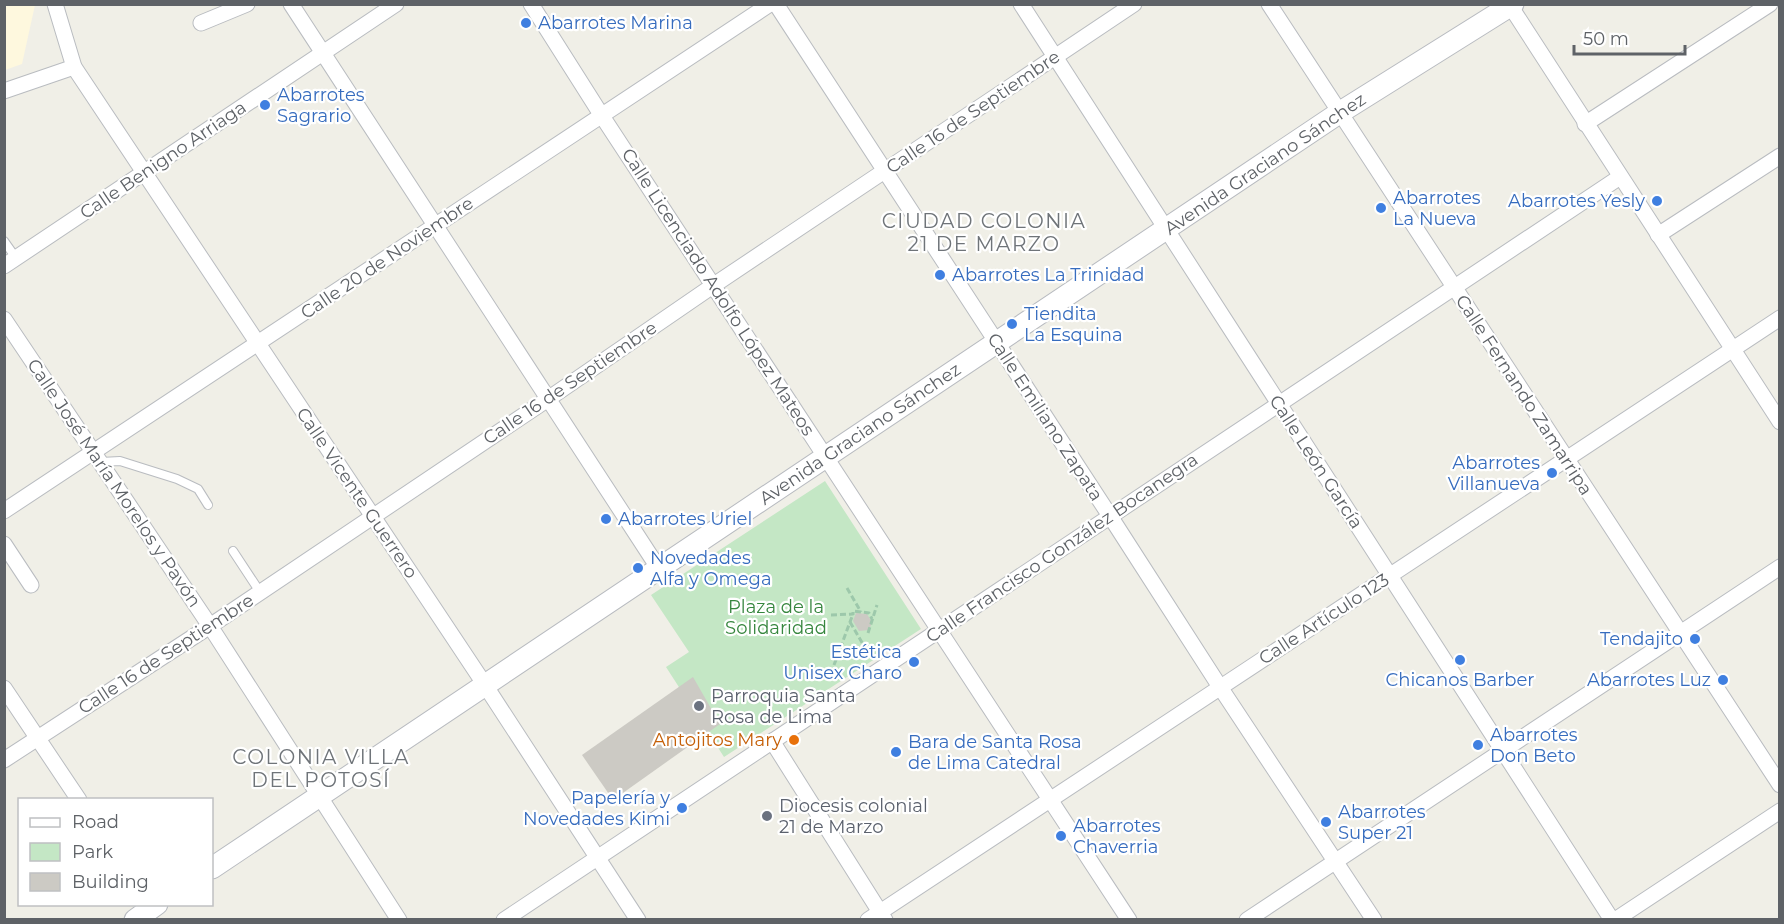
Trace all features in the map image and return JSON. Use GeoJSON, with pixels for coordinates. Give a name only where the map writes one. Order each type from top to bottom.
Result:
{"type":"FeatureCollection","features":[{"type":"Feature","properties":{"kind":"street","name":"Calle Vicente Guerrero"},"geometry":{"type":"LineString","coordinates":[[55,4],[74,68],[485,685],[638,920]]}},
{"type":"Feature","properties":{"kind":"street"},"geometry":{"type":"LineString","coordinates":[[201,23],[247,4]]}},
{"type":"Feature","properties":{"kind":"street"},"geometry":{"type":"LineString","coordinates":[[291,4],[658,569]]}},
{"type":"Feature","properties":{"kind":"street","name":"Calle Benigno Arriaga"},"geometry":{"type":"LineString","coordinates":[[10,262],[396,4]]}},
{"type":"Feature","properties":{"kind":"street","name":"Calle Licenciado Adolfo López Mateos"},"geometry":{"type":"LineString","coordinates":[[531,4],[1129,920]]}},
{"type":"Feature","properties":{"kind":"street","name":"Calle 20 de Noviembre"},"geometry":{"type":"LineString","coordinates":[[4,512],[98,457],[258,345],[770,4]]}},
{"type":"Feature","properties":{"kind":"street","name":"Calle Emiliano Zapata"},"geometry":{"type":"LineString","coordinates":[[776,4],[1374,920]]}},
{"type":"Feature","properties":{"kind":"street","name":"Calle León García"},"geometry":{"type":"LineString","coordinates":[[1021,4],[1614,920]]}},
{"type":"Feature","properties":{"kind":"street","name":"Calle 16 de Septiembre"},"geometry":{"type":"LineString","coordinates":[[4,760],[210,626],[1134,4]]}},
{"type":"Feature","properties":{"kind":"street","name":"Calle Fernando Zamarripa"},"geometry":{"type":"LineString","coordinates":[[1269,4],[1779,785]]}},
{"type":"Feature","properties":{"kind":"street"},"geometry":{"type":"LineString","coordinates":[[1585,124],[1770,4]]}},
{"type":"Feature","properties":{"kind":"street"},"geometry":{"type":"LineString","coordinates":[[1510,5],[1779,422]]}},
{"type":"Feature","properties":{"kind":"street","name":"Avenida Graciano Sánchez"},"geometry":{"type":"LineString","coordinates":[[213,867],[1340,113],[1510,5]]}},
{"type":"Feature","properties":{"kind":"street"},"geometry":{"type":"LineString","coordinates":[[4,91],[74,68]]}},
{"type":"Feature","properties":{"kind":"street"},"geometry":{"type":"LineString","coordinates":[[1658,235],[1779,156]]}},
{"type":"Feature","properties":{"kind":"street","name":"Calle Francisco González Bocanegra"},"geometry":{"type":"LineString","coordinates":[[504,920],[1620,177]]}},
{"type":"Feature","properties":{"kind":"street","name":"Calle Artículo 123"},"geometry":{"type":"LineString","coordinates":[[878,917],[1049,800],[1779,318]]}},
{"type":"Feature","properties":{"kind":"street","name":"Calle José María Morelos y Pavón"},"geometry":{"type":"LineString","coordinates":[[4,319],[210,626],[399,920]]}},
{"type":"Feature","properties":{"kind":"street"},"geometry":{"type":"LineString","coordinates":[[4,544],[31,585]]}},
{"type":"Feature","properties":{"kind":"street"},"geometry":{"type":"LineString","coordinates":[[1247,920],[1779,567]]}},
{"type":"Feature","properties":{"kind":"street"},"geometry":{"type":"LineString","coordinates":[[4,688],[78,798]]}},
{"type":"Feature","properties":{"kind":"street"},"geometry":{"type":"LineString","coordinates":[[771,741],[878,917]]}},
{"type":"Feature","properties":{"kind":"street"},"geometry":{"type":"LineString","coordinates":[[1614,920],[1779,811]]}},
{"type":"Feature","properties":{"kind":"lane"},"geometry":{"type":"LineString","coordinates":[[4,241],[10,262]]}},
{"type":"Feature","properties":{"kind":"lane"},"geometry":{"type":"LineString","coordinates":[[98,457],[120,461],[177,479],[198,489],[208,505]]}},
{"type":"Feature","properties":{"kind":"lane"},"geometry":{"type":"LineString","coordinates":[[233,551],[260,591]]}},
{"type":"Feature","properties":{"kind":"path"},"geometry":{"type":"LineString","coordinates":[[847,588],[861,612]]}},
{"type":"Feature","properties":{"kind":"path"},"geometry":{"type":"LineString","coordinates":[[868,633],[877,605]]}},
{"type":"Feature","properties":{"kind":"path"},"geometry":{"type":"LineString","coordinates":[[834,665],[853,611],[868,613],[872,619]]}},
{"type":"Feature","properties":{"kind":"path"},"geometry":{"type":"LineString","coordinates":[[831,615],[853,614]]}},
{"type":"Feature","properties":{"kind":"path"},"geometry":{"type":"LineString","coordinates":[[850,622],[867,651]]}},
{"type":"Feature","properties":{"kind":"shaded area"},"geometry":{"type":"Polygon","coordinates":[[[4,5],[35,5],[22,64],[5,70],[4,5]]]}},
{"type":"Feature","properties":{"kind":"green space","name":"Plaza de la Solidaridad"},"geometry":{"type":"Polygon","coordinates":[[[825,481],[921,629],[724,757],[666,667],[689,652],[651,595],[825,481]]]}},
{"type":"Feature","properties":{"kind":"building"},"geometry":{"type":"Polygon","coordinates":[[[856,613],[867,614],[872,622],[869,630],[859,631],[853,621],[856,613]]]}},
{"type":"Feature","properties":{"kind":"building"},"geometry":{"type":"Polygon","coordinates":[[[693,677],[720,724],[613,800],[582,755],[693,677]]]}},
{"type":"Feature","properties":{"kind":"place","name":"Abarrotes Marina"},"geometry":{"type":"Point","coordinates":[526,23]}},
{"type":"Feature","properties":{"kind":"place","name":"Abarrotes Sagrario"},"geometry":{"type":"Point","coordinates":[265,105]}},
{"type":"Feature","properties":{"kind":"place","name":"Abarrotes Yesly"},"geometry":{"type":"Point","coordinates":[1657,201]}},
{"type":"Feature","properties":{"kind":"place","name":"Abarrotes La Nueva"},"geometry":{"type":"Point","coordinates":[1381,208]}},
{"type":"Feature","properties":{"kind":"place","name":"Abarrotes La Trinidad"},"geometry":{"type":"Point","coordinates":[940,275]}},
{"type":"Feature","properties":{"kind":"place","name":"Tiendita La Esquina"},"geometry":{"type":"Point","coordinates":[1012,324]}},
{"type":"Feature","properties":{"kind":"place","name":"Abarrotes Villanueva"},"geometry":{"type":"Point","coordinates":[1552,473]}},
{"type":"Feature","properties":{"kind":"place","name":"Abarrotes Uriel"},"geometry":{"type":"Point","coordinates":[606,519]}},
{"type":"Feature","properties":{"kind":"place","name":"Novedades Alfa y Omega"},"geometry":{"type":"Point","coordinates":[638,568]}},
{"type":"Feature","properties":{"kind":"place","name":"Tendajito"},"geometry":{"type":"Point","coordinates":[1695,639]}},
{"type":"Feature","properties":{"kind":"place","name":"Chicanos Barber"},"geometry":{"type":"Point","coordinates":[1460,660]}},
{"type":"Feature","properties":{"kind":"place","name":"Estética Unisex Charo"},"geometry":{"type":"Point","coordinates":[914,662]}},
{"type":"Feature","properties":{"kind":"place","name":"Abarrotes Luz"},"geometry":{"type":"Point","coordinates":[1723,680]}},
{"type":"Feature","properties":{"kind":"place","name":"Parroquia Santa Rosa de Lima"},"geometry":{"type":"Point","coordinates":[699,706]}},
{"type":"Feature","properties":{"kind":"place","name":"Antojitos Mary"},"geometry":{"type":"Point","coordinates":[794,740]}},
{"type":"Feature","properties":{"kind":"place","name":"Abarrotes Don Beto"},"geometry":{"type":"Point","coordinates":[1478,745]}},
{"type":"Feature","properties":{"kind":"place","name":"Bara de Santa Rosa de Lima Catedral"},"geometry":{"type":"Point","coordinates":[896,752]}},
{"type":"Feature","properties":{"kind":"place","name":"Papelería y Novedades Kimi"},"geometry":{"type":"Point","coordinates":[682,808]}},
{"type":"Feature","properties":{"kind":"place","name":"Diocesis colonial 21 de Marzo"},"geometry":{"type":"Point","coordinates":[767,816]}},
{"type":"Feature","properties":{"kind":"place","name":"Abarrotes Super 21"},"geometry":{"type":"Point","coordinates":[1326,822]}},
{"type":"Feature","properties":{"kind":"place","name":"Abarrotes Chaverria"},"geometry":{"type":"Point","coordinates":[1061,836]}},
{"type":"Feature","properties":{"kind":"district","name":"CIUDAD COLONIA 21 DE MARZO"},"geometry":{"type":"Point","coordinates":[984,232]}},
{"type":"Feature","properties":{"kind":"district","name":"COLONIA VILLA DEL POTOSÍ"},"geometry":{"type":"Point","coordinates":[321,768]}}]}
